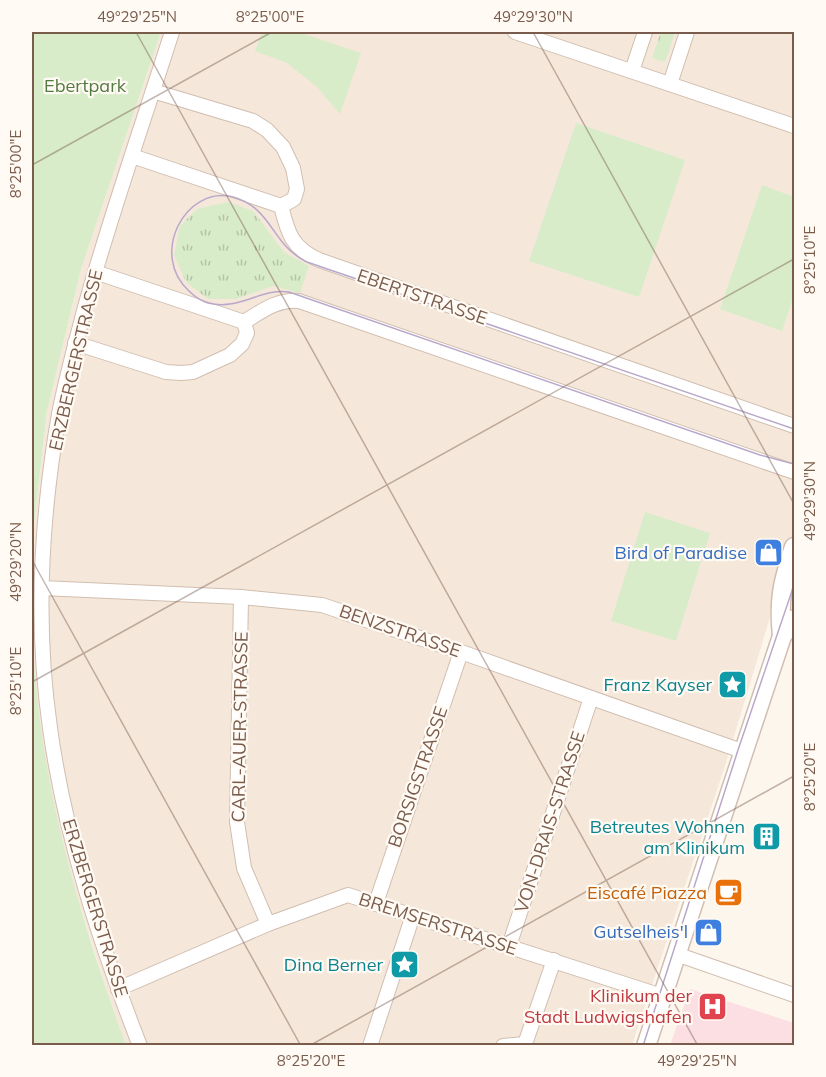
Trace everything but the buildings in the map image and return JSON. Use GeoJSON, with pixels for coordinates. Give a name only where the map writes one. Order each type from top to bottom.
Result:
{"type":"FeatureCollection","features":[{"type":"Feature","properties":{"kind":"street","name":"ERZBERGERSTRASSE"},"geometry":{"type":"LineString","coordinates":[[140,1046],[118,988],[77,860],[62,795],[50,728],[44,661],[42,588],[47,500],[59,413],[75,343],[95,272],[172,32]]}},
{"type":"Feature","properties":{"kind":"street"},"geometry":{"type":"LineString","coordinates":[[515,32],[795,126]]}},
{"type":"Feature","properties":{"kind":"street"},"geometry":{"type":"LineString","coordinates":[[632,71],[645,32]]}},
{"type":"Feature","properties":{"kind":"street"},"geometry":{"type":"LineString","coordinates":[[670,84],[687,32]]}},
{"type":"Feature","properties":{"kind":"street"},"geometry":{"type":"LineString","coordinates":[[132,156],[282,206],[294,199],[297,189],[293,168],[276,137],[253,121],[153,91]]}},
{"type":"Feature","properties":{"kind":"street","name":"EBERTSTRASSE"},"geometry":{"type":"LineString","coordinates":[[282,206],[287,229],[304,254],[795,426]]}},
{"type":"Feature","properties":{"kind":"street"},"geometry":{"type":"LineString","coordinates":[[95,272],[244,322],[274,304],[288,300],[299,301],[795,472]]}},
{"type":"Feature","properties":{"kind":"street"},"geometry":{"type":"LineString","coordinates":[[75,343],[166,372],[193,372],[230,355],[242,344],[247,333],[244,322]]}},
{"type":"Feature","properties":{"kind":"street"},"geometry":{"type":"LineString","coordinates":[[782,636],[779,606],[782,586],[795,547]]}},
{"type":"Feature","properties":{"kind":"street","name":"BENZSTRASSE"},"geometry":{"type":"LineString","coordinates":[[42,588],[241,597],[322,605],[742,752]]}},
{"type":"Feature","properties":{"kind":"street","name":"CARL-AUER-STRASSE"},"geometry":{"type":"LineString","coordinates":[[241,597],[237,822],[244,868],[268,924]]}},
{"type":"Feature","properties":{"kind":"street"},"geometry":{"type":"LineString","coordinates":[[646,1046],[782,636],[795,619]]}},
{"type":"Feature","properties":{"kind":"street","name":"BORSIGSTRASSE"},"geometry":{"type":"LineString","coordinates":[[376,903],[461,652]]}},
{"type":"Feature","properties":{"kind":"street","name":"VON-DRAIS-STRASSE"},"geometry":{"type":"LineString","coordinates":[[509,946],[591,698]]}},
{"type":"Feature","properties":{"kind":"street","name":"BREMSERSTRASSE"},"geometry":{"type":"LineString","coordinates":[[118,988],[268,924],[348,895],[662,996]]}},
{"type":"Feature","properties":{"kind":"street"},"geometry":{"type":"LineString","coordinates":[[370,1046],[413,915]]}},
{"type":"Feature","properties":{"kind":"street"},"geometry":{"type":"LineString","coordinates":[[676,954],[795,995]]}},
{"type":"Feature","properties":{"kind":"street"},"geometry":{"type":"LineString","coordinates":[[503,1046],[525,1044],[554,960]]}},
{"type":"Feature","properties":{"kind":"shaded area"},"geometry":{"type":"Polygon","coordinates":[[[161,32],[794,32],[794,538],[725,766],[632,1045],[126,1045],[66,862],[39,728],[33,667],[32,542],[47,411],[81,269],[161,32]]]}},
{"type":"Feature","properties":{"kind":"shaded area","name":"Klinikum der Stadt Ludwigshafen"},"geometry":{"type":"Polygon","coordinates":[[[690,989],[794,1023],[794,1045],[670,1045],[690,989]]]}},
{"type":"Feature","properties":{"kind":"green space","name":"Ebertpark"},"geometry":{"type":"Polygon","coordinates":[[[32,32],[161,32],[81,269],[47,411],[32,542],[32,32]]]}},
{"type":"Feature","properties":{"kind":"green space"},"geometry":{"type":"Polygon","coordinates":[[[262,32],[298,32],[361,53],[340,114],[316,86],[287,63],[255,51],[262,32]]]}},
{"type":"Feature","properties":{"kind":"green space"},"geometry":{"type":"Polygon","coordinates":[[[661,32],[675,32],[665,62],[652,58],[661,32]]]}},
{"type":"Feature","properties":{"kind":"green space"},"geometry":{"type":"Polygon","coordinates":[[[576,123],[685,160],[639,297],[529,261],[576,123]]]}},
{"type":"Feature","properties":{"kind":"green space"},"geometry":{"type":"Polygon","coordinates":[[[762,185],[794,197],[794,295],[782,331],[720,309],[762,185]]]}},
{"type":"Feature","properties":{"kind":"green space"},"geometry":{"type":"Polygon","coordinates":[[[228,202],[253,211],[284,252],[309,266],[300,293],[273,286],[236,299],[208,299],[186,282],[174,255],[180,226],[197,209],[228,202]]]}},
{"type":"Feature","properties":{"kind":"green space"},"geometry":{"type":"Polygon","coordinates":[[[645,512],[710,533],[676,641],[611,621],[645,512]]]}},
{"type":"Feature","properties":{"kind":"green space"},"geometry":{"type":"Polygon","coordinates":[[[32,616],[41,727],[61,834],[90,940],[126,1045],[32,1045],[32,616]]]}},
{"type":"Feature","properties":{"kind":"tram line"},"geometry":{"type":"LineString","coordinates":[[794,429],[307,262],[286,246],[256,209],[233,197],[216,196],[200,202],[187,212],[178,226],[173,242],[172,259],[177,276],[191,293],[205,302],[219,305],[230,304],[269,293],[289,292],[760,455],[794,464]]}},
{"type":"Feature","properties":{"kind":"tram line"},"geometry":{"type":"LineString","coordinates":[[643,1046],[738,750],[794,585]]}},
{"type":"Feature","properties":{"kind":"place","name":"Bird of Paradise"},"geometry":{"type":"Point","coordinates":[768,553]}},
{"type":"Feature","properties":{"kind":"place","name":"Franz Kayser"},"geometry":{"type":"Point","coordinates":[733,685]}},
{"type":"Feature","properties":{"kind":"place","name":"Betreutes Wohnen am Klinikum"},"geometry":{"type":"Point","coordinates":[766,837]}},
{"type":"Feature","properties":{"kind":"place","name":"Eiscafé Piazza"},"geometry":{"type":"Point","coordinates":[728,893]}},
{"type":"Feature","properties":{"kind":"place","name":"Gutselheis'l"},"geometry":{"type":"Point","coordinates":[709,932]}},
{"type":"Feature","properties":{"kind":"place","name":"Dina Berner"},"geometry":{"type":"Point","coordinates":[404,965]}},
{"type":"Feature","properties":{"kind":"place","name":"Klinikum der Stadt Ludwigshafen"},"geometry":{"type":"Point","coordinates":[713,1006]}}]}
